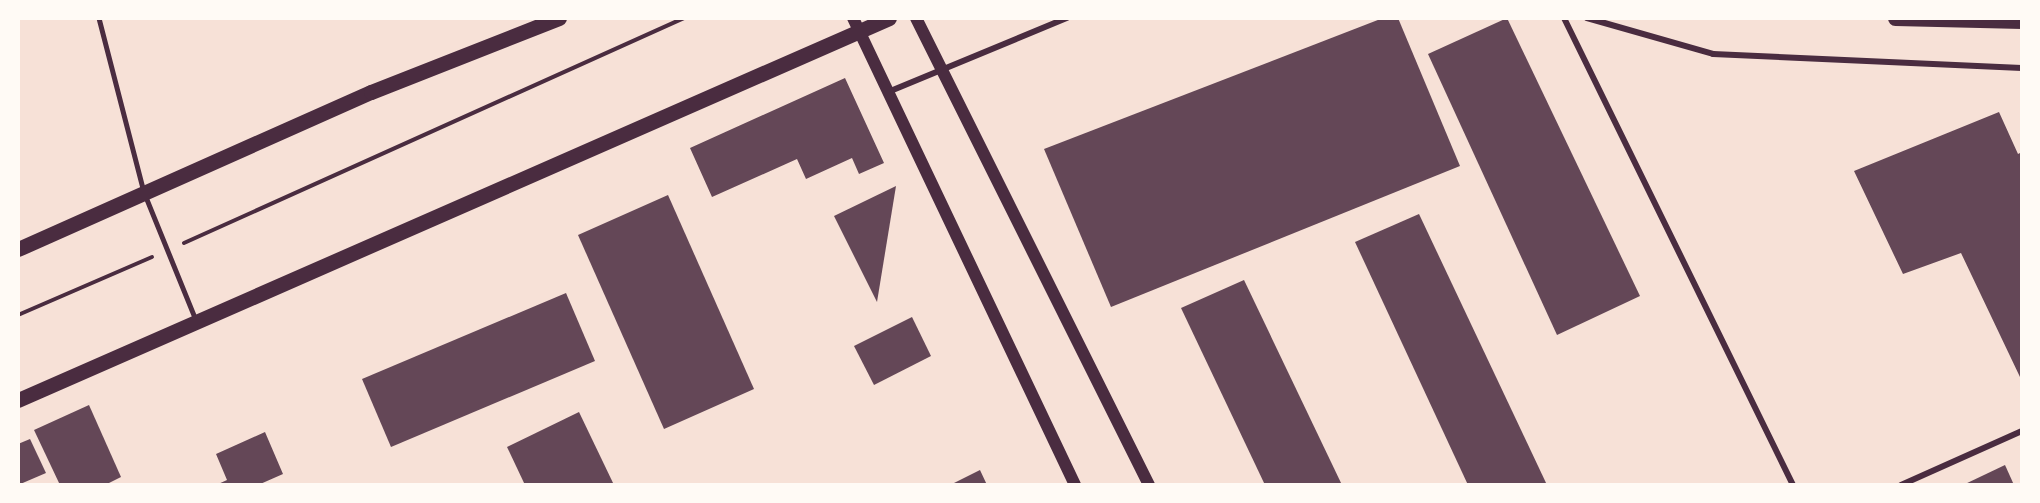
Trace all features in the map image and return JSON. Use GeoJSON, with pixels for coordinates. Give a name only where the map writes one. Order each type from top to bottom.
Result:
{"type":"FeatureCollection","features":[{"type":"Feature","properties":{"kind":"main road"},"geometry":{"type":"LineString","coordinates":[[18,249],[370,92],[559,18]]}},
{"type":"Feature","properties":{"kind":"main road"},"geometry":{"type":"LineString","coordinates":[[18,400],[856,24],[889,18]]}},
{"type":"Feature","properties":{"kind":"main road"},"geometry":{"type":"LineString","coordinates":[[916,18],[1149,485]]}},
{"type":"Feature","properties":{"kind":"main road"},"geometry":{"type":"LineString","coordinates":[[1895,18],[2022,21]]}},
{"type":"Feature","properties":{"kind":"main road"},"geometry":{"type":"LineString","coordinates":[[856,24],[1076,485]]}},
{"type":"Feature","properties":{"kind":"street"},"geometry":{"type":"LineString","coordinates":[[888,92],[1067,18]]}},
{"type":"Feature","properties":{"kind":"street"},"geometry":{"type":"LineString","coordinates":[[1564,18],[1793,485]]}},
{"type":"Feature","properties":{"kind":"street"},"geometry":{"type":"LineString","coordinates":[[1587,18],[1713,54],[2022,68]]}},
{"type":"Feature","properties":{"kind":"street"},"geometry":{"type":"LineString","coordinates":[[1901,485],[2022,431]]}},
{"type":"Feature","properties":{"kind":"lane"},"geometry":{"type":"LineString","coordinates":[[99,18],[144,192],[171,249],[196,320]]}},
{"type":"Feature","properties":{"kind":"path"},"geometry":{"type":"LineString","coordinates":[[18,315],[171,249],[684,18]]}},
{"type":"Feature","properties":{"kind":"building"},"geometry":{"type":"Polygon","coordinates":[[[1383,18],[1398,18],[1460,166],[1111,307],[1044,149],[1383,18]]]}},
{"type":"Feature","properties":{"kind":"building"},"geometry":{"type":"Polygon","coordinates":[[[1507,18],[1640,296],[1557,335],[1428,54],[1507,18]]]}},
{"type":"Feature","properties":{"kind":"building"},"geometry":{"type":"Polygon","coordinates":[[[845,78],[884,163],[859,174],[852,158],[806,179],[797,159],[712,197],[690,148],[845,78]]]}},
{"type":"Feature","properties":{"kind":"building"},"geometry":{"type":"Polygon","coordinates":[[[1999,112],[2018,154],[2022,152],[2020,377],[1961,253],[1903,274],[1854,171],[1999,112]]]}},
{"type":"Feature","properties":{"kind":"building"},"geometry":{"type":"Polygon","coordinates":[[[896,186],[877,302],[834,216],[896,186]]]}},
{"type":"Feature","properties":{"kind":"building"},"geometry":{"type":"Polygon","coordinates":[[[668,195],[754,389],[664,429],[578,235],[668,195]]]}},
{"type":"Feature","properties":{"kind":"building"},"geometry":{"type":"Polygon","coordinates":[[[1419,214],[1547,485],[1468,485],[1355,242],[1419,214]]]}},
{"type":"Feature","properties":{"kind":"building"},"geometry":{"type":"Polygon","coordinates":[[[1244,280],[1342,485],[1265,485],[1181,308],[1244,280]]]}},
{"type":"Feature","properties":{"kind":"building"},"geometry":{"type":"Polygon","coordinates":[[[566,293],[595,361],[391,447],[362,379],[566,293]]]}},
{"type":"Feature","properties":{"kind":"building"},"geometry":{"type":"Polygon","coordinates":[[[912,317],[931,356],[874,385],[854,346],[912,317]]]}},
{"type":"Feature","properties":{"kind":"building"},"geometry":{"type":"Polygon","coordinates":[[[89,405],[121,477],[105,485],[60,485],[34,430],[89,405]]]}},
{"type":"Feature","properties":{"kind":"building"},"geometry":{"type":"Polygon","coordinates":[[[579,412],[614,485],[525,485],[507,447],[579,412]]]}},
{"type":"Feature","properties":{"kind":"building"},"geometry":{"type":"Polygon","coordinates":[[[265,432],[283,474],[258,485],[216,485],[227,480],[216,454],[265,432]]]}},
{"type":"Feature","properties":{"kind":"building"},"geometry":{"type":"Polygon","coordinates":[[[30,439],[46,473],[18,485],[18,444],[30,439]]]}},
{"type":"Feature","properties":{"kind":"building"},"geometry":{"type":"Polygon","coordinates":[[[2005,465],[2014,485],[1963,485],[2005,465]]]}},
{"type":"Feature","properties":{"kind":"building"},"geometry":{"type":"Polygon","coordinates":[[[980,470],[987,485],[950,485],[980,470]]]}}]}
